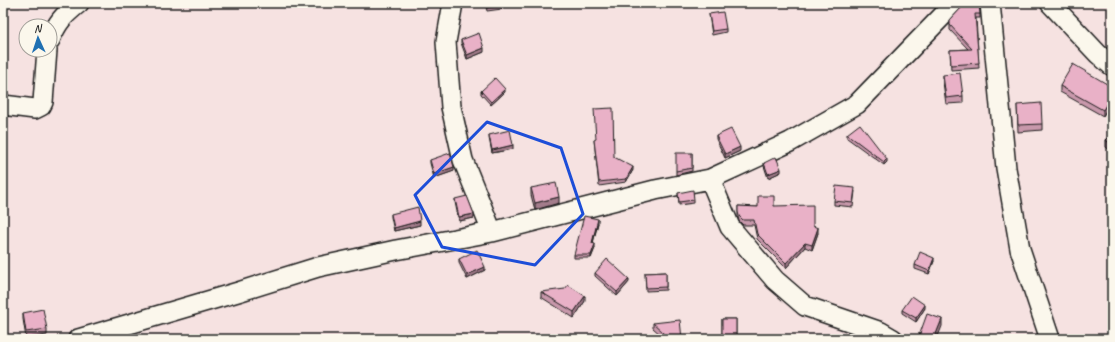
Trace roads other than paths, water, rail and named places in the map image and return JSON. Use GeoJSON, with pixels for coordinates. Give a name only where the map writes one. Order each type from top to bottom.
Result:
{"type":"FeatureCollection","features":[{"type":"Feature","properties":{"kind":"street"},"geometry":{"type":"LineString","coordinates":[[58,24],[67,13],[79,3]]}},
{"type":"Feature","properties":{"kind":"street"},"geometry":{"type":"LineString","coordinates":[[453,3],[446,42],[451,107],[463,160],[492,232]]}},
{"type":"Feature","properties":{"kind":"street"},"geometry":{"type":"LineString","coordinates":[[78,339],[318,267],[396,250],[492,232],[655,190],[710,179],[790,142],[857,104],[955,3]]}},
{"type":"Feature","properties":{"kind":"street"},"geometry":{"type":"LineString","coordinates":[[990,3],[1006,168],[1020,249],[1050,339]]}},
{"type":"Feature","properties":{"kind":"street"},"geometry":{"type":"LineString","coordinates":[[1050,3],[1098,54],[1112,66]]}},
{"type":"Feature","properties":{"kind":"street"},"geometry":{"type":"LineString","coordinates":[[3,105],[35,108],[41,106],[43,102],[46,58]]}},
{"type":"Feature","properties":{"kind":"street"},"geometry":{"type":"LineString","coordinates":[[710,179],[730,227],[775,280],[805,306],[881,332],[892,339]]}}]}
